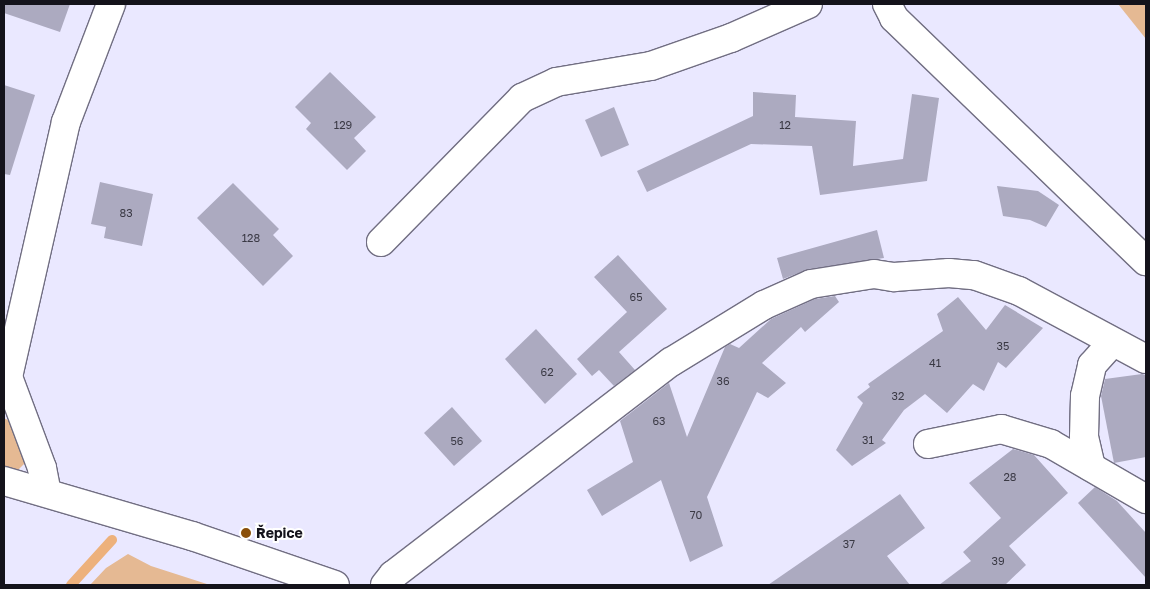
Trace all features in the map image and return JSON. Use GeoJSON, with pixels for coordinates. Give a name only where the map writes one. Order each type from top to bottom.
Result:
{"type":"FeatureCollection","features":[{"type":"Feature","properties":{"kind":"street"},"geometry":{"type":"LineString","coordinates":[[47,492],[42,468],[6,379],[66,122],[111,4]]}},
{"type":"Feature","properties":{"kind":"street"},"geometry":{"type":"LineString","coordinates":[[381,242],[522,98],[556,82],[651,66],[731,38],[808,4]]}},
{"type":"Feature","properties":{"kind":"street"},"geometry":{"type":"LineString","coordinates":[[887,4],[894,18],[1146,261]]}},
{"type":"Feature","properties":{"kind":"street"},"geometry":{"type":"LineString","coordinates":[[385,585],[393,575],[671,362],[764,305],[811,284],[874,274],[894,277],[949,273],[974,275],[1019,291],[1146,359]]}},
{"type":"Feature","properties":{"kind":"street"},"geometry":{"type":"LineString","coordinates":[[1091,467],[1084,437],[1085,396],[1092,365],[1113,342]]}},
{"type":"Feature","properties":{"kind":"street"},"geometry":{"type":"LineString","coordinates":[[928,444],[1001,429],[1051,444],[1146,499]]}},
{"type":"Feature","properties":{"kind":"street"},"geometry":{"type":"LineString","coordinates":[[4,481],[47,492],[192,536],[335,585]]}},
{"type":"Feature","properties":{"kind":"shaded area"},"geometry":{"type":"Polygon","coordinates":[[[1118,4],[1146,4],[1146,39],[1118,4]]]}},
{"type":"Feature","properties":{"kind":"shaded area"},"geometry":{"type":"Polygon","coordinates":[[[4,418],[13,423],[27,461],[18,470],[4,466],[4,418]]]}},
{"type":"Feature","properties":{"kind":"shaded area"},"geometry":{"type":"Polygon","coordinates":[[[128,554],[151,566],[210,585],[90,585],[106,568],[128,554]]]}},
{"type":"Feature","properties":{"kind":"building"},"geometry":{"type":"Polygon","coordinates":[[[4,4],[70,4],[60,32],[4,13],[4,4]]]}},
{"type":"Feature","properties":{"kind":"building"},"geometry":{"type":"Polygon","coordinates":[[[330,72],[376,117],[354,138],[366,151],[347,170],[306,129],[311,123],[295,107],[330,72]]]}},
{"type":"Feature","properties":{"kind":"building"},"geometry":{"type":"Polygon","coordinates":[[[4,85],[35,95],[10,175],[4,174],[4,85]]]}},
{"type":"Feature","properties":{"kind":"building"},"geometry":{"type":"Polygon","coordinates":[[[753,92],[796,95],[795,117],[856,121],[853,166],[903,159],[912,94],[939,98],[927,181],[820,195],[812,146],[751,144],[647,192],[637,171],[753,116],[753,92]]]}},
{"type":"Feature","properties":{"kind":"building"},"geometry":{"type":"Polygon","coordinates":[[[614,107],[629,145],[601,157],[585,120],[614,107]]]}},
{"type":"Feature","properties":{"kind":"building"},"geometry":{"type":"Polygon","coordinates":[[[100,182],[153,194],[142,246],[104,238],[106,227],[91,224],[100,182]]]}},
{"type":"Feature","properties":{"kind":"building"},"geometry":{"type":"Polygon","coordinates":[[[233,183],[279,229],[273,235],[293,256],[263,286],[197,218],[233,183]]]}},
{"type":"Feature","properties":{"kind":"building"},"geometry":{"type":"Polygon","coordinates":[[[997,186],[1038,191],[1059,205],[1046,227],[1030,220],[1003,216],[997,186]]]}},
{"type":"Feature","properties":{"kind":"building"},"geometry":{"type":"Polygon","coordinates":[[[877,230],[884,258],[809,269],[783,279],[777,258],[877,230]]]}},
{"type":"Feature","properties":{"kind":"building"},"geometry":{"type":"Polygon","coordinates":[[[618,255],[667,309],[619,352],[635,370],[614,386],[599,370],[592,376],[577,359],[627,312],[594,277],[618,255]]]}},
{"type":"Feature","properties":{"kind":"building"},"geometry":{"type":"Polygon","coordinates":[[[835,296],[839,302],[805,332],[801,327],[762,363],[786,383],[768,398],[757,392],[707,497],[723,546],[690,562],[661,480],[602,516],[587,490],[633,462],[620,421],[669,383],[687,437],[725,347],[730,344],[739,348],[771,319],[815,299],[835,296]]]}},
{"type":"Feature","properties":{"kind":"building"},"geometry":{"type":"Polygon","coordinates":[[[958,297],[986,330],[1005,305],[1043,328],[1006,368],[998,362],[984,391],[973,384],[947,413],[925,394],[904,410],[882,440],[886,443],[852,466],[836,450],[863,403],[857,397],[870,387],[868,384],[943,331],[937,314],[958,297]]]}},
{"type":"Feature","properties":{"kind":"building"},"geometry":{"type":"Polygon","coordinates":[[[536,329],[577,374],[545,404],[505,359],[536,329]]]}},
{"type":"Feature","properties":{"kind":"building"},"geometry":{"type":"Polygon","coordinates":[[[1146,375],[1146,457],[1114,463],[1101,396],[1105,379],[1146,375]]]}},
{"type":"Feature","properties":{"kind":"building"},"geometry":{"type":"Polygon","coordinates":[[[452,407],[482,441],[454,466],[424,433],[452,407]]]}},
{"type":"Feature","properties":{"kind":"building"},"geometry":{"type":"Polygon","coordinates":[[[1013,449],[1034,455],[1068,493],[1009,546],[1026,565],[1005,585],[939,585],[971,561],[963,552],[1001,518],[969,483],[1013,449]]]}},
{"type":"Feature","properties":{"kind":"building"},"geometry":{"type":"Polygon","coordinates":[[[1095,487],[1117,501],[1146,533],[1146,578],[1078,503],[1095,487]]]}},
{"type":"Feature","properties":{"kind":"building"},"geometry":{"type":"Polygon","coordinates":[[[900,494],[925,528],[887,556],[910,585],[768,585],[900,494]]]}},
{"type":"Feature","properties":{"kind":"waterway"},"geometry":{"type":"LineString","coordinates":[[71,585],[112,540]]}},
{"type":"Feature","properties":{"kind":"place","name":"Řepice"},"geometry":{"type":"Point","coordinates":[246,533]}}]}
